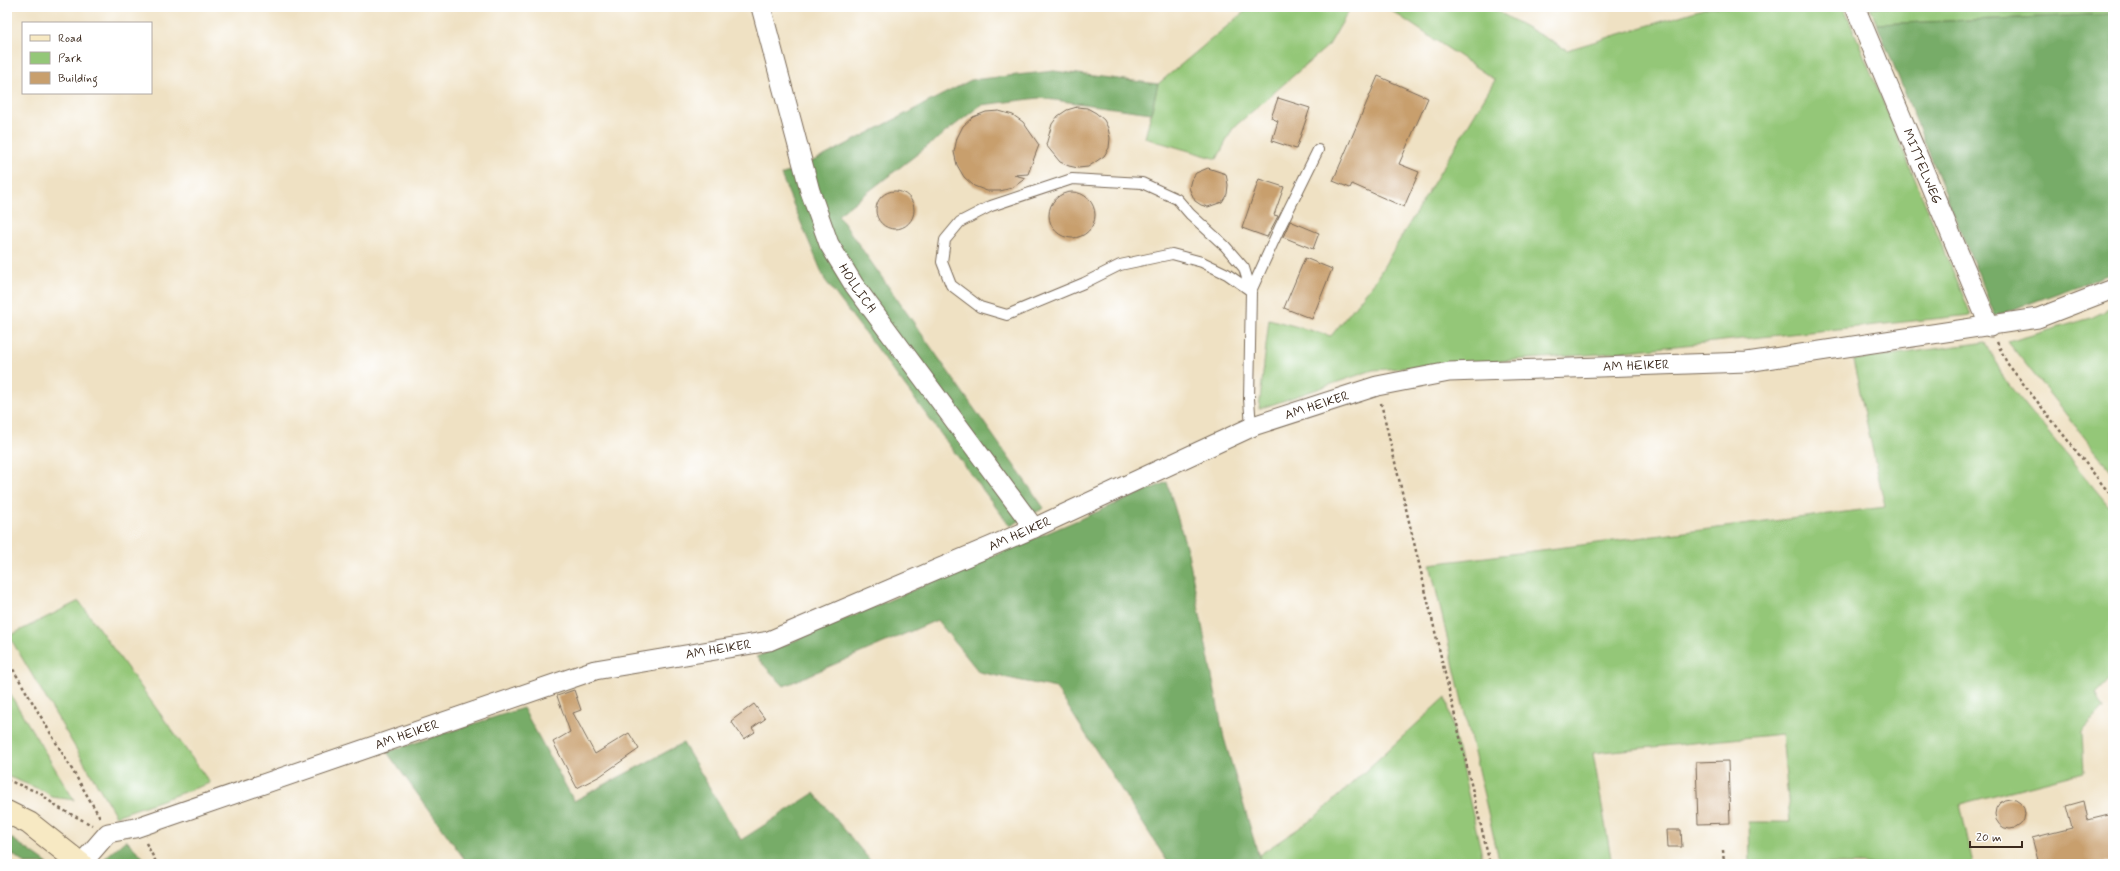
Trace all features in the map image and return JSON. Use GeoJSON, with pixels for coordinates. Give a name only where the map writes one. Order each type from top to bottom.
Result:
{"type":"FeatureCollection","features":[{"type":"Feature","properties":{"kind":"main road"},"geometry":{"type":"LineString","coordinates":[[7,812],[29,823],[81,864]]}},
{"type":"Feature","properties":{"kind":"street","name":"HOLLICH"},"geometry":{"type":"LineString","coordinates":[[761,7],[810,191],[829,244],[854,284],[1034,528]]}},
{"type":"Feature","properties":{"kind":"street","name":"MITTELWEG"},"geometry":{"type":"LineString","coordinates":[[1854,7],[1990,327]]}},
{"type":"Feature","properties":{"kind":"street","name":"AM HEIKER"},"geometry":{"type":"LineString","coordinates":[[108,834],[135,828],[594,670],[769,641],[1034,528],[1251,428],[1377,386],[1449,372],[1747,362],[1990,327],[2038,318],[2113,289]]}},
{"type":"Feature","properties":{"kind":"street"},"geometry":{"type":"LineString","coordinates":[[81,864],[108,834]]}},
{"type":"Feature","properties":{"kind":"lane"},"geometry":{"type":"LineString","coordinates":[[1251,291],[1280,227],[1318,150]]}},
{"type":"Feature","properties":{"kind":"lane"},"geometry":{"type":"LineString","coordinates":[[1251,291],[1227,274],[1202,262],[1172,254],[1120,265],[1084,284],[1007,315],[980,306],[951,285],[942,262],[945,240],[960,222],[991,206],[1072,179],[1142,182],[1177,200],[1225,246],[1244,268],[1251,291],[1249,399],[1251,428]]}},
{"type":"Feature","properties":{"kind":"path"},"geometry":{"type":"LineString","coordinates":[[1990,327],[2006,363],[2113,498]]}},
{"type":"Feature","properties":{"kind":"path"},"geometry":{"type":"LineString","coordinates":[[1377,386],[1490,864]]}},
{"type":"Feature","properties":{"kind":"path"},"geometry":{"type":"LineString","coordinates":[[7,659],[84,788],[108,834]]}},
{"type":"Feature","properties":{"kind":"path"},"geometry":{"type":"LineString","coordinates":[[7,780],[40,793],[57,808],[108,834]]}},
{"type":"Feature","properties":{"kind":"path"},"geometry":{"type":"LineString","coordinates":[[135,828],[157,864]]}},
{"type":"Feature","properties":{"kind":"path"},"geometry":{"type":"LineString","coordinates":[[1723,850],[1724,864]]}},
{"type":"Feature","properties":{"kind":"green space"},"geometry":{"type":"Polygon","coordinates":[[[1250,7],[1351,7],[1329,45],[1233,128],[1217,159],[1145,138],[1158,84],[1250,7]]]}},
{"type":"Feature","properties":{"kind":"green space"},"geometry":{"type":"Polygon","coordinates":[[[1386,7],[1490,7],[1567,50],[1709,7],[1844,7],[1971,315],[1599,354],[1373,370],[1259,409],[1269,319],[1331,336],[1375,281],[1495,80],[1386,7]]]}},
{"type":"Feature","properties":{"kind":"green space"},"geometry":{"type":"Polygon","coordinates":[[[1870,7],[2113,7],[2113,14],[1877,24],[1870,7]]]}},
{"type":"Feature","properties":{"kind":"green space"},"geometry":{"type":"Polygon","coordinates":[[[2113,14],[2113,273],[1995,316],[1877,24],[2113,14]]]}},
{"type":"Feature","properties":{"kind":"green space"},"geometry":{"type":"Polygon","coordinates":[[[1054,71],[1158,84],[1151,113],[1039,98],[981,105],[838,215],[1044,508],[1010,526],[825,280],[781,175],[822,157],[971,80],[1054,71]]]}},
{"type":"Feature","properties":{"kind":"green space"},"geometry":{"type":"Polygon","coordinates":[[[2113,307],[2113,473],[2008,342],[2091,318],[2113,307]]]}},
{"type":"Feature","properties":{"kind":"green space"},"geometry":{"type":"Polygon","coordinates":[[[1986,342],[2004,379],[2113,511],[2113,676],[2096,694],[2104,709],[2082,732],[2084,772],[1960,804],[1973,864],[1750,864],[1749,822],[1790,822],[1782,734],[1593,753],[1612,864],[1500,864],[1430,564],[1885,507],[1853,360],[1986,342]]]}},
{"type":"Feature","properties":{"kind":"green space"},"geometry":{"type":"Polygon","coordinates":[[[1167,482],[1188,553],[1224,738],[1261,864],[1169,864],[1056,688],[979,672],[937,620],[784,686],[756,657],[1167,482]]]}},
{"type":"Feature","properties":{"kind":"green space"},"geometry":{"type":"Polygon","coordinates":[[[79,601],[210,783],[116,816],[9,636],[79,601]]]}},
{"type":"Feature","properties":{"kind":"green space"},"geometry":{"type":"Polygon","coordinates":[[[7,689],[74,800],[52,797],[44,791],[7,776],[7,689]]]}},
{"type":"Feature","properties":{"kind":"green space"},"geometry":{"type":"Polygon","coordinates":[[[1446,697],[1484,864],[1261,864],[1259,855],[1314,818],[1446,697]]]}},
{"type":"Feature","properties":{"kind":"green space"},"geometry":{"type":"Polygon","coordinates":[[[523,708],[574,801],[683,743],[741,840],[814,793],[873,864],[468,864],[387,752],[523,708]]]}},
{"type":"Feature","properties":{"kind":"green space"},"geometry":{"type":"Polygon","coordinates":[[[7,835],[48,864],[25,864],[7,850],[7,835]]]}},
{"type":"Feature","properties":{"kind":"green space"},"geometry":{"type":"Polygon","coordinates":[[[126,840],[145,859],[147,864],[101,864],[105,858],[126,840]]]}},
{"type":"Feature","properties":{"kind":"building"},"geometry":{"type":"Polygon","coordinates":[[[1378,76],[1428,98],[1399,164],[1419,172],[1404,207],[1352,184],[1350,188],[1333,181],[1378,76]]]}},
{"type":"Feature","properties":{"kind":"building"},"geometry":{"type":"Polygon","coordinates":[[[1278,98],[1310,108],[1296,149],[1272,141],[1278,121],[1271,118],[1278,98]]]}},
{"type":"Feature","properties":{"kind":"building"},"geometry":{"type":"Polygon","coordinates":[[[1077,107],[1087,108],[1104,120],[1108,128],[1110,138],[1109,148],[1104,156],[1088,167],[1078,168],[1060,162],[1046,145],[1052,124],[1058,116],[1067,110],[1077,107]]]}},
{"type":"Feature","properties":{"kind":"building"},"geometry":{"type":"Polygon","coordinates":[[[999,111],[1013,115],[1023,122],[1039,145],[1028,174],[1014,175],[1026,178],[1012,188],[1000,191],[987,191],[974,186],[964,177],[957,165],[954,152],[957,138],[963,126],[973,117],[986,112],[999,111]]]}},
{"type":"Feature","properties":{"kind":"building"},"geometry":{"type":"Polygon","coordinates":[[[1208,168],[1226,174],[1228,185],[1227,194],[1222,202],[1208,207],[1195,201],[1189,188],[1191,180],[1196,173],[1208,168]]]}},
{"type":"Feature","properties":{"kind":"building"},"geometry":{"type":"Polygon","coordinates":[[[1259,179],[1284,187],[1274,215],[1278,216],[1267,237],[1242,228],[1259,179]]]}},
{"type":"Feature","properties":{"kind":"building"},"geometry":{"type":"Polygon","coordinates":[[[895,191],[908,197],[914,210],[908,223],[895,229],[882,223],[876,210],[882,197],[895,191]]]}},
{"type":"Feature","properties":{"kind":"building"},"geometry":{"type":"Polygon","coordinates":[[[1072,192],[1085,196],[1091,202],[1095,215],[1091,228],[1085,234],[1072,238],[1059,234],[1053,228],[1049,215],[1053,202],[1059,196],[1072,192]]]}},
{"type":"Feature","properties":{"kind":"building"},"geometry":{"type":"Polygon","coordinates":[[[1290,221],[1319,233],[1313,249],[1283,237],[1290,221]]]}},
{"type":"Feature","properties":{"kind":"building"},"geometry":{"type":"Polygon","coordinates":[[[1305,258],[1332,269],[1312,319],[1284,308],[1305,258]]]}},
{"type":"Feature","properties":{"kind":"building"},"geometry":{"type":"Polygon","coordinates":[[[574,690],[581,710],[573,713],[595,754],[629,733],[639,749],[600,776],[577,788],[553,742],[570,732],[557,696],[574,690]]]}},
{"type":"Feature","properties":{"kind":"building"},"geometry":{"type":"Polygon","coordinates":[[[754,704],[765,719],[752,728],[755,732],[744,739],[731,721],[754,704]]]}},
{"type":"Feature","properties":{"kind":"building"},"geometry":{"type":"Polygon","coordinates":[[[1728,761],[1730,823],[1698,824],[1696,762],[1728,761]]]}},
{"type":"Feature","properties":{"kind":"building"},"geometry":{"type":"Polygon","coordinates":[[[2010,799],[2016,800],[2024,808],[2024,820],[2016,828],[2010,829],[2004,828],[1996,820],[1995,814],[1996,808],[2004,800],[2010,799]]]}},
{"type":"Feature","properties":{"kind":"building"},"geometry":{"type":"Polygon","coordinates":[[[2084,801],[2088,820],[2113,814],[2113,863],[2039,864],[2032,838],[2072,828],[2066,806],[2084,801]]]}},
{"type":"Feature","properties":{"kind":"building"},"geometry":{"type":"Polygon","coordinates":[[[1667,830],[1681,830],[1682,847],[1668,847],[1667,830]]]}}]}
